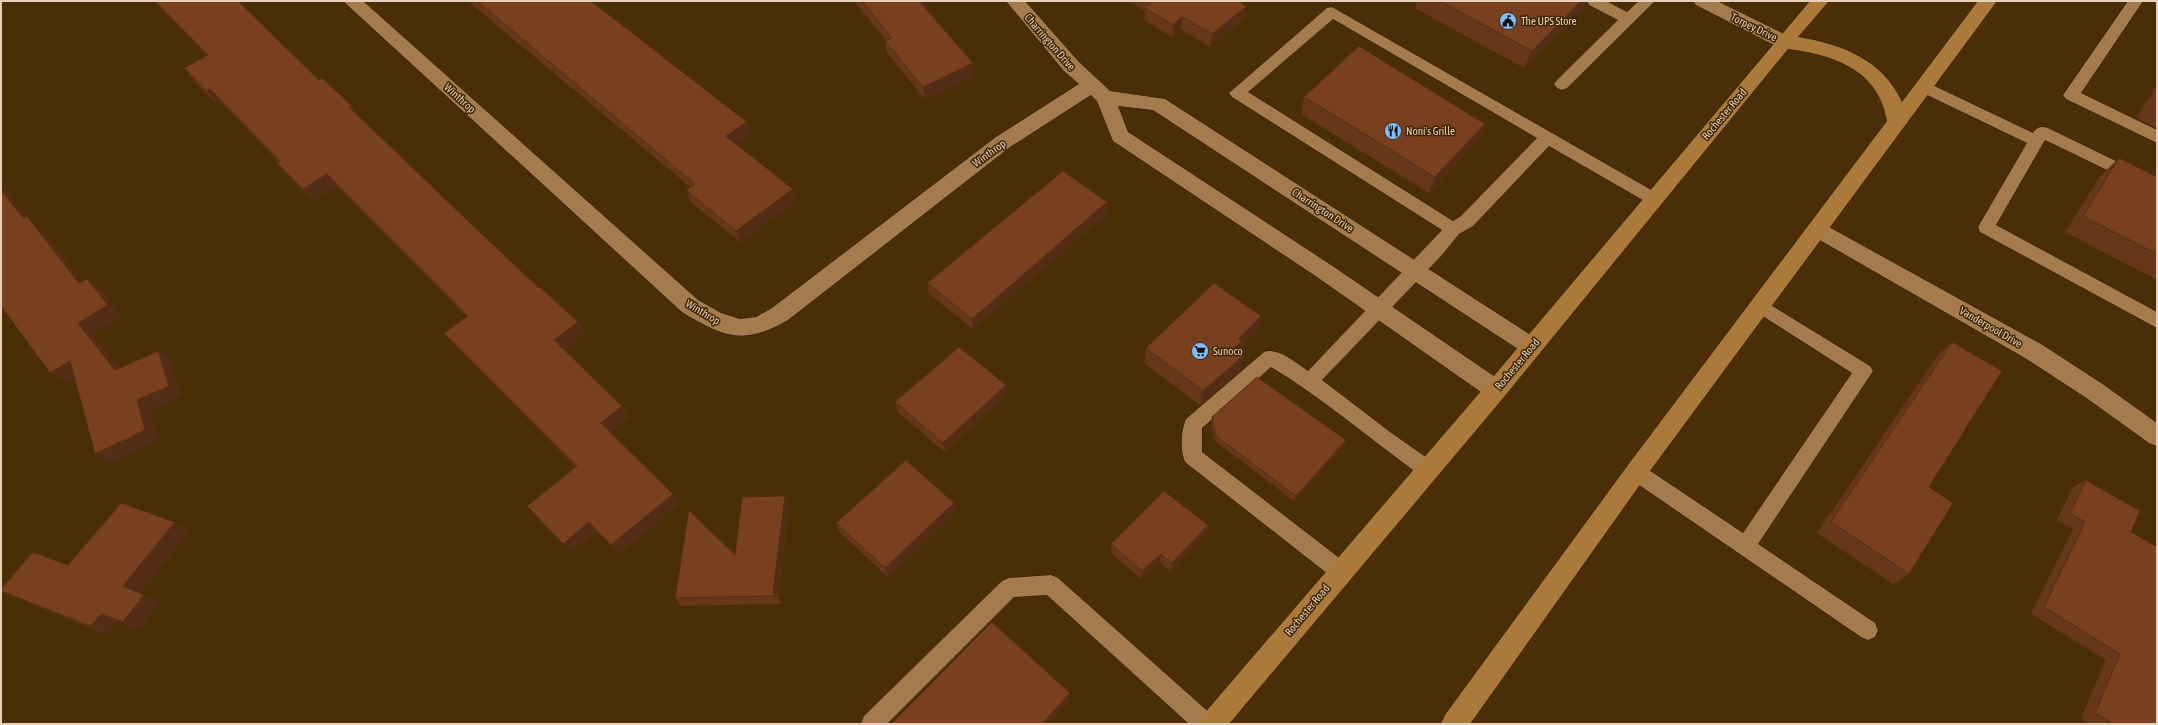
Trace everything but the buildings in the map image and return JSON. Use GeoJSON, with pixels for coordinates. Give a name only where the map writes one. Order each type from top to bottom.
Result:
{"type":"FeatureCollection","features":[{"type":"Feature","properties":{"kind":"main road","name":"Rochester Road"},"geometry":{"type":"LineString","coordinates":[[1212,724],[1340,571],[1496,390],[1784,42],[1820,1]]}},
{"type":"Feature","properties":{"kind":"main road"},"geometry":{"type":"LineString","coordinates":[[1454,724],[1636,472],[1988,1]]}},
{"type":"Feature","properties":{"kind":"main road"},"geometry":{"type":"LineString","coordinates":[[1784,42],[1813,45],[1858,62],[1873,74],[1884,87],[1892,101],[1897,122]]}},
{"type":"Feature","properties":{"kind":"street","name":"Winthrop"},"geometry":{"type":"LineString","coordinates":[[352,1],[690,306],[716,322],[732,326],[757,326],[780,314],[1003,142],[1098,92]]}},
{"type":"Feature","properties":{"kind":"street","name":"Charrington Drive"},"geometry":{"type":"LineString","coordinates":[[1015,1],[1071,66],[1098,92],[1120,136],[1379,308],[1496,390]]}},
{"type":"Feature","properties":{"kind":"street","name":"Torpey Drive"},"geometry":{"type":"LineString","coordinates":[[1702,1],[1784,42]]}},
{"type":"Feature","properties":{"kind":"street","name":"Charrington Drive"},"geometry":{"type":"LineString","coordinates":[[1098,92],[1158,104],[1360,233],[1415,271],[1532,347]]}},
{"type":"Feature","properties":{"kind":"street","name":"Vanderpool Drive"},"geometry":{"type":"LineString","coordinates":[[1818,229],[2033,351],[2093,390],[2157,436]]}},
{"type":"Feature","properties":{"kind":"lane"},"geometry":{"type":"LineString","coordinates":[[1594,1],[1628,19]]}},
{"type":"Feature","properties":{"kind":"lane"},"geometry":{"type":"LineString","coordinates":[[1562,84],[1648,1]]}},
{"type":"Feature","properties":{"kind":"lane"},"geometry":{"type":"LineString","coordinates":[[2135,1],[2071,95],[2157,137]]}},
{"type":"Feature","properties":{"kind":"lane"},"geometry":{"type":"LineString","coordinates":[[1453,229],[1237,93],[1332,12],[1654,199]]}},
{"type":"Feature","properties":{"kind":"lane"},"geometry":{"type":"LineString","coordinates":[[1924,87],[2036,141]]}},
{"type":"Feature","properties":{"kind":"lane"},"geometry":{"type":"LineString","coordinates":[[2157,188],[2042,132],[1986,227],[2157,321]]}},
{"type":"Feature","properties":{"kind":"lane"},"geometry":{"type":"LineString","coordinates":[[1310,381],[1453,229],[1467,221],[1548,137]]}},
{"type":"Feature","properties":{"kind":"lane"},"geometry":{"type":"LineString","coordinates":[[1744,546],[1864,371],[1761,306]]}},
{"type":"Feature","properties":{"kind":"lane"},"geometry":{"type":"LineString","coordinates":[[1340,571],[1192,456],[1193,425],[1270,357],[1310,381],[1383,438],[1427,469]]}},
{"type":"Feature","properties":{"kind":"lane"},"geometry":{"type":"LineString","coordinates":[[1636,472],[1868,630]]}},
{"type":"Feature","properties":{"kind":"lane"},"geometry":{"type":"LineString","coordinates":[[872,724],[1009,588],[1051,585],[1205,724]]}},
{"type":"Feature","properties":{"kind":"place","name":"The UPS Store"},"geometry":{"type":"Point","coordinates":[1508,21]}},
{"type":"Feature","properties":{"kind":"place","name":"Noni's Grille"},"geometry":{"type":"Point","coordinates":[1393,131]}},
{"type":"Feature","properties":{"kind":"place","name":"Sunoco"},"geometry":{"type":"Point","coordinates":[1200,351]}}]}
